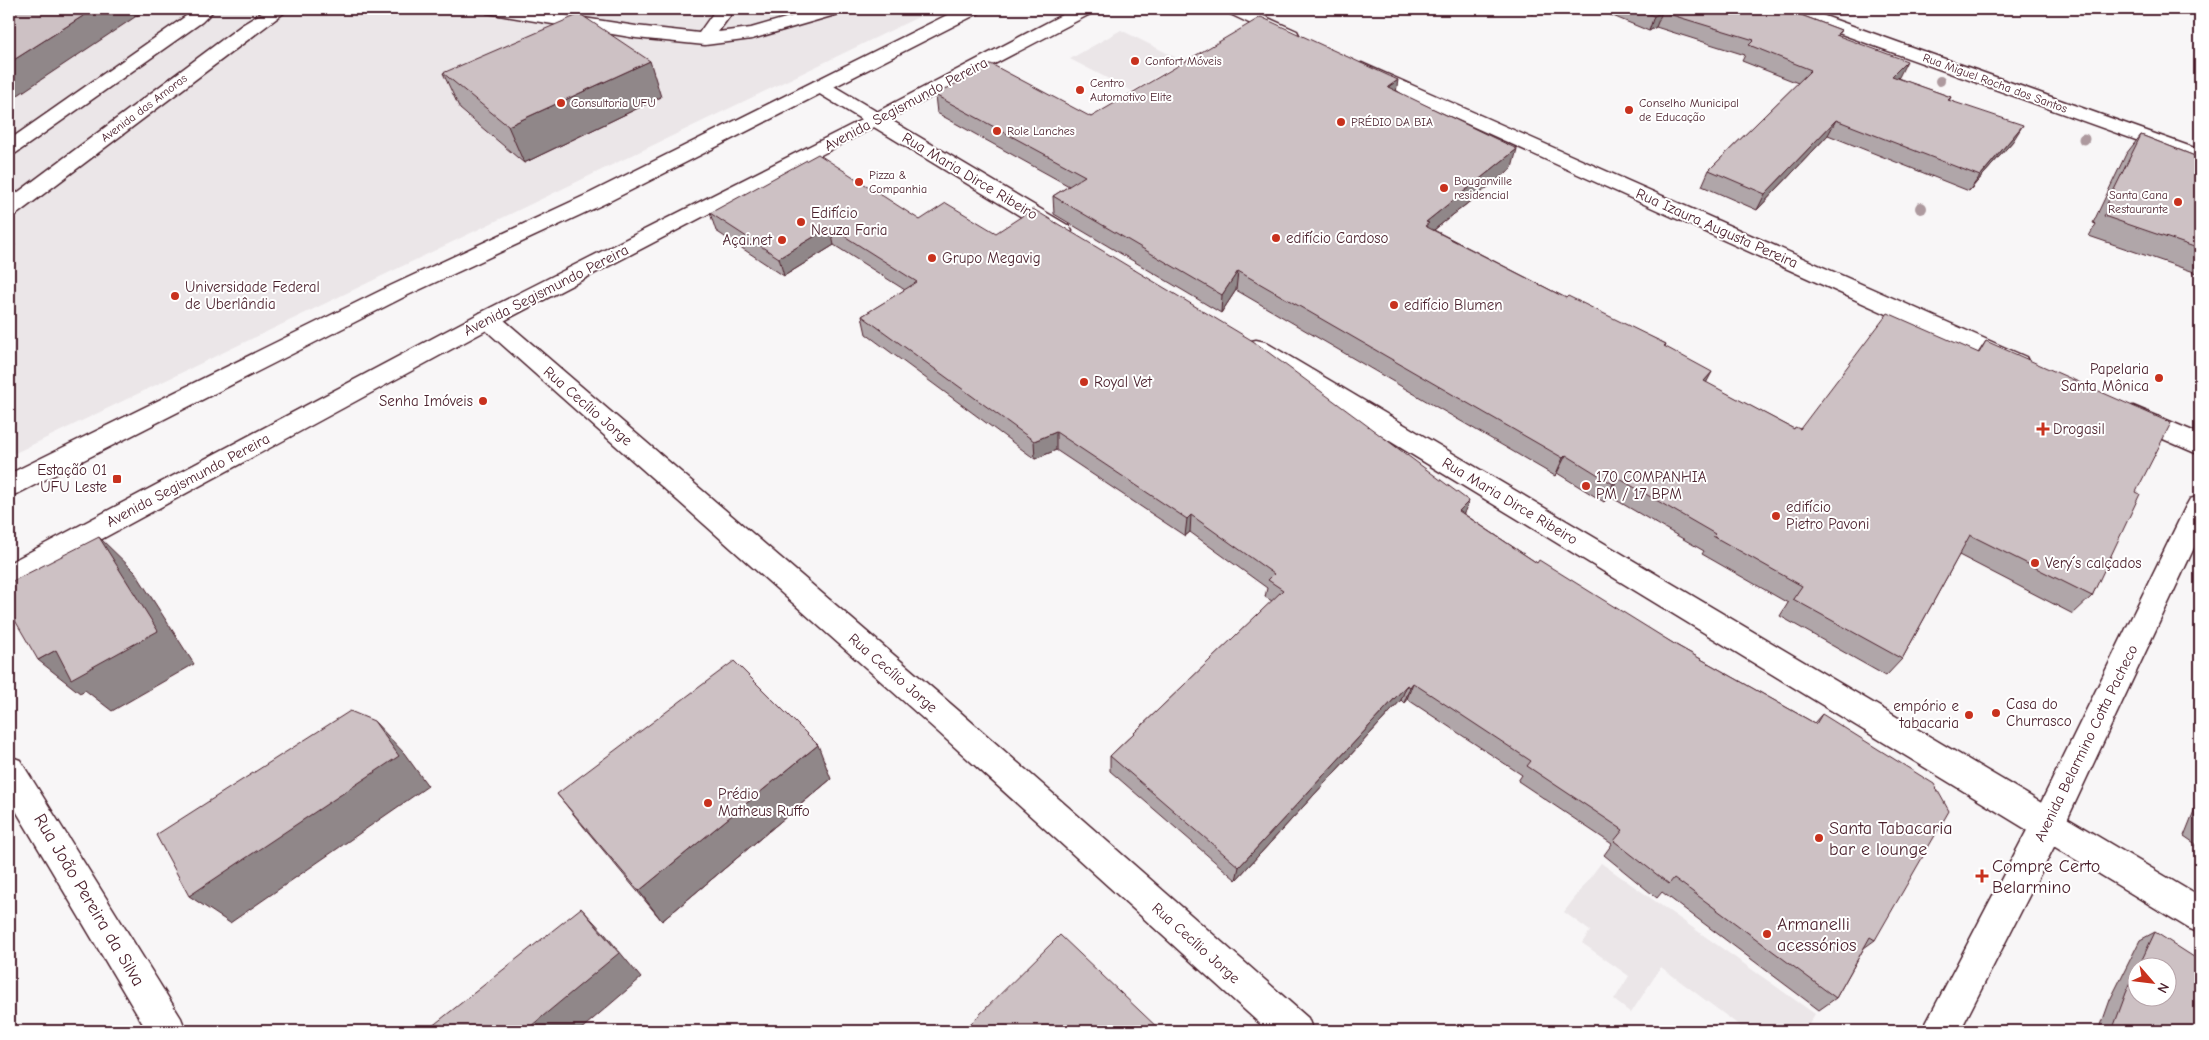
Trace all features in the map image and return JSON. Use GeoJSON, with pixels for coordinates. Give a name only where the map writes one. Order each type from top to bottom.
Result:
{"type":"FeatureCollection","features":[{"type":"Feature","properties":{"kind":"street"},"geometry":{"type":"LineString","coordinates":[[9,149],[196,18],[206,9]]}},
{"type":"Feature","properties":{"kind":"street","name":"Avenida das Amoras"},"geometry":{"type":"LineString","coordinates":[[9,210],[242,34],[280,9]]}},
{"type":"Feature","properties":{"kind":"street"},"geometry":{"type":"LineString","coordinates":[[493,9],[636,32],[706,39],[752,33],[836,9]]}},
{"type":"Feature","properties":{"kind":"street"},"geometry":{"type":"LineString","coordinates":[[706,39],[715,21],[726,9]]}},
{"type":"Feature","properties":{"kind":"street"},"geometry":{"type":"LineString","coordinates":[[9,486],[398,291],[598,198],[973,9]]}},
{"type":"Feature","properties":{"kind":"street","name":"Avenida Segismundo Pereira"},"geometry":{"type":"LineString","coordinates":[[9,576],[488,319],[876,120],[1086,9]]}},
{"type":"Feature","properties":{"kind":"street"},"geometry":{"type":"LineString","coordinates":[[1234,9],[1306,42]]}},
{"type":"Feature","properties":{"kind":"street","name":"Rua Miguel Rocha dos Santos"},"geometry":{"type":"LineString","coordinates":[[1790,9],[2200,157]]}},
{"type":"Feature","properties":{"kind":"street","name":"Rua Izaura Augusta Pereira"},"geometry":{"type":"LineString","coordinates":[[1342,59],[2037,372]]}},
{"type":"Feature","properties":{"kind":"street","name":"Rua Maria Dirce Ribeiro"},"geometry":{"type":"LineString","coordinates":[[820,86],[1078,241]]}},
{"type":"Feature","properties":{"kind":"street","name":"Rua Cecílio Jorge"},"geometry":{"type":"LineString","coordinates":[[488,319],[948,721],[1295,1031]]}},
{"type":"Feature","properties":{"kind":"street","name":"Rua Maria Dirce Ribeiro"},"geometry":{"type":"LineString","coordinates":[[1238,337],[2200,916]]}},
{"type":"Feature","properties":{"kind":"street"},"geometry":{"type":"LineString","coordinates":[[2119,408],[2200,445]]}},
{"type":"Feature","properties":{"kind":"street","name":"Avenida Belarmino Cotta Pacheco"},"geometry":{"type":"LineString","coordinates":[[1940,1031],[2048,824],[2200,506]]}},
{"type":"Feature","properties":{"kind":"street","name":"Rua João Pereira da Silva"},"geometry":{"type":"LineString","coordinates":[[9,770],[168,1031]]}},
{"type":"Feature","properties":{"kind":"shaded area","name":"Universidade Federal de Uberlândia"},"geometry":{"type":"Polygon","coordinates":[[[9,9],[935,9],[9,456],[9,9]]]}},
{"type":"Feature","properties":{"kind":"shaded area"},"geometry":{"type":"Polygon","coordinates":[[[1121,30],[1183,61],[1132,91],[1070,59],[1121,30]]]}},
{"type":"Feature","properties":{"kind":"shaded area"},"geometry":{"type":"Polygon","coordinates":[[[1601,863],[1815,1014],[1805,1031],[1744,1031],[1661,967],[1631,1013],[1614,1000],[1629,976],[1582,943],[1590,931],[1564,912],[1601,863]]]}},
{"type":"Feature","properties":{"kind":"building"},"geometry":{"type":"Polygon","coordinates":[[[9,9],[94,9],[9,63],[9,9]]]}},
{"type":"Feature","properties":{"kind":"building"},"geometry":{"type":"Polygon","coordinates":[[[1637,9],[1785,9],[1841,30],[1836,35],[1907,61],[1892,76],[1951,97],[1948,100],[2023,125],[1980,176],[1836,120],[1765,194],[1709,170],[1811,70],[1749,45],[1754,40],[1662,12],[1654,16],[1637,9]]]}},
{"type":"Feature","properties":{"kind":"building"},"geometry":{"type":"Polygon","coordinates":[[[580,14],[650,61],[508,126],[443,73],[580,14]]]}},
{"type":"Feature","properties":{"kind":"building"},"geometry":{"type":"Polygon","coordinates":[[[1261,17],[1398,80],[1388,87],[1517,149],[1426,222],[1429,223],[1425,226],[1566,298],[1568,296],[1666,344],[1664,346],[1712,372],[1704,381],[1794,429],[1795,427],[1800,429],[1888,313],[1979,353],[1986,341],[2171,423],[2136,492],[2140,494],[2092,596],[1970,535],[1902,659],[1793,599],[1802,586],[1713,536],[1715,534],[1618,478],[1613,484],[1566,455],[1563,458],[1238,271],[1222,295],[1053,196],[1085,176],[935,95],[991,64],[1091,117],[1261,17]]]}},
{"type":"Feature","properties":{"kind":"building"},"geometry":{"type":"Polygon","coordinates":[[[2141,135],[2200,158],[2200,249],[2104,216],[2111,204],[2107,204],[2141,135]]]}},
{"type":"Feature","properties":{"kind":"building"},"geometry":{"type":"Polygon","coordinates":[[[818,154],[920,220],[946,203],[996,233],[1033,209],[1253,341],[1469,501],[1459,511],[1537,563],[1539,560],[1676,645],[1816,724],[1822,714],[1934,784],[1949,811],[1875,940],[1870,937],[1836,998],[1674,878],[1669,884],[1614,841],[1623,830],[1527,766],[1531,761],[1413,683],[1410,687],[1407,685],[1239,867],[1110,756],[1283,590],[1268,580],[1274,574],[1191,515],[1187,519],[1056,432],[1034,441],[862,316],[917,282],[830,227],[779,258],[710,213],[818,154]]]}},
{"type":"Feature","properties":{"kind":"building"},"geometry":{"type":"Polygon","coordinates":[[[99,537],[158,631],[71,679],[56,650],[38,660],[9,610],[9,583],[99,537]]]}},
{"type":"Feature","properties":{"kind":"building","name":"Prédio Matheus Ruffo"},"geometry":{"type":"Polygon","coordinates":[[[734,661],[818,745],[639,891],[557,794],[734,661]]]}},
{"type":"Feature","properties":{"kind":"building"},"geometry":{"type":"Polygon","coordinates":[[[350,711],[374,721],[399,756],[189,896],[156,835],[350,711]]]}},
{"type":"Feature","properties":{"kind":"building"},"geometry":{"type":"Polygon","coordinates":[[[581,908],[619,953],[525,1031],[426,1031],[581,908]]]}},
{"type":"Feature","properties":{"kind":"building"},"geometry":{"type":"Polygon","coordinates":[[[2155,932],[2200,961],[2200,1031],[2112,1031],[2126,993],[2126,1008],[2176,1008],[2176,958],[2143,958],[2155,932]]]}},
{"type":"Feature","properties":{"kind":"building"},"geometry":{"type":"Polygon","coordinates":[[[1060,935],[1161,1031],[963,1031],[1060,935]]]}},
{"type":"Feature","properties":{"kind":"place","name":"Confort Móveis"},"geometry":{"type":"Point","coordinates":[1135,61]}},
{"type":"Feature","properties":{"kind":"place","name":"Centro Automotivo Elite"},"geometry":{"type":"Point","coordinates":[1080,90]}},
{"type":"Feature","properties":{"kind":"place","name":"Consultoria UFU"},"geometry":{"type":"Point","coordinates":[561,103]}},
{"type":"Feature","properties":{"kind":"place","name":"Conselho Municipal de Educação"},"geometry":{"type":"Point","coordinates":[1629,110]}},
{"type":"Feature","properties":{"kind":"place","name":"PRÉDIO DA BIA"},"geometry":{"type":"Point","coordinates":[1341,122]}},
{"type":"Feature","properties":{"kind":"place","name":"Role Lanches"},"geometry":{"type":"Point","coordinates":[997,131]}},
{"type":"Feature","properties":{"kind":"place","name":"Pizza & Companhia"},"geometry":{"type":"Point","coordinates":[859,182]}},
{"type":"Feature","properties":{"kind":"place","name":"Bouganville residencial"},"geometry":{"type":"Point","coordinates":[1444,188]}},
{"type":"Feature","properties":{"kind":"place","name":"Santa Cana Restaurante"},"geometry":{"type":"Point","coordinates":[2178,202]}},
{"type":"Feature","properties":{"kind":"place","name":"Edifício Neuza Faria"},"geometry":{"type":"Point","coordinates":[801,222]}},
{"type":"Feature","properties":{"kind":"place","name":"edifício Cardoso"},"geometry":{"type":"Point","coordinates":[1276,238]}},
{"type":"Feature","properties":{"kind":"place","name":"Açai.net"},"geometry":{"type":"Point","coordinates":[782,240]}},
{"type":"Feature","properties":{"kind":"place","name":"Grupo Megavig"},"geometry":{"type":"Point","coordinates":[932,258]}},
{"type":"Feature","properties":{"kind":"place","name":"Universidade Federal de Uberlândia"},"geometry":{"type":"Point","coordinates":[175,296]}},
{"type":"Feature","properties":{"kind":"place","name":"edifício Blumen"},"geometry":{"type":"Point","coordinates":[1394,305]}},
{"type":"Feature","properties":{"kind":"place","name":"Papelaria Santa Mônica"},"geometry":{"type":"Point","coordinates":[2159,378]}},
{"type":"Feature","properties":{"kind":"place","name":"Royal Vet"},"geometry":{"type":"Point","coordinates":[1084,382]}},
{"type":"Feature","properties":{"kind":"place","name":"Senha Imóveis"},"geometry":{"type":"Point","coordinates":[483,401]}},
{"type":"Feature","properties":{"kind":"place","name":"Drogasil"},"geometry":{"type":"Point","coordinates":[2043,429]}},
{"type":"Feature","properties":{"kind":"place","name":"Estação 01 UFU Leste"},"geometry":{"type":"Point","coordinates":[117,479]}},
{"type":"Feature","properties":{"kind":"place","name":"170 COMPANHIA PM / 17 BPM"},"geometry":{"type":"Point","coordinates":[1586,486]}},
{"type":"Feature","properties":{"kind":"place","name":"edifício Pietro Pavoni"},"geometry":{"type":"Point","coordinates":[1776,516]}},
{"type":"Feature","properties":{"kind":"place","name":"Very´s calçados"},"geometry":{"type":"Point","coordinates":[2035,563]}},
{"type":"Feature","properties":{"kind":"place","name":"Casa do Churrasco"},"geometry":{"type":"Point","coordinates":[1996,713]}},
{"type":"Feature","properties":{"kind":"place","name":"empório e tabacaria"},"geometry":{"type":"Point","coordinates":[1969,715]}},
{"type":"Feature","properties":{"kind":"place","name":"Prédio Matheus Ruffo"},"geometry":{"type":"Point","coordinates":[708,803]}},
{"type":"Feature","properties":{"kind":"place","name":"Santa Tabacaria bar e lounge"},"geometry":{"type":"Point","coordinates":[1819,838]}},
{"type":"Feature","properties":{"kind":"place","name":"Compre Certo Belarmino"},"geometry":{"type":"Point","coordinates":[1982,876]}},
{"type":"Feature","properties":{"kind":"place","name":"Armanelli acessórios"},"geometry":{"type":"Point","coordinates":[1767,934]}}]}
